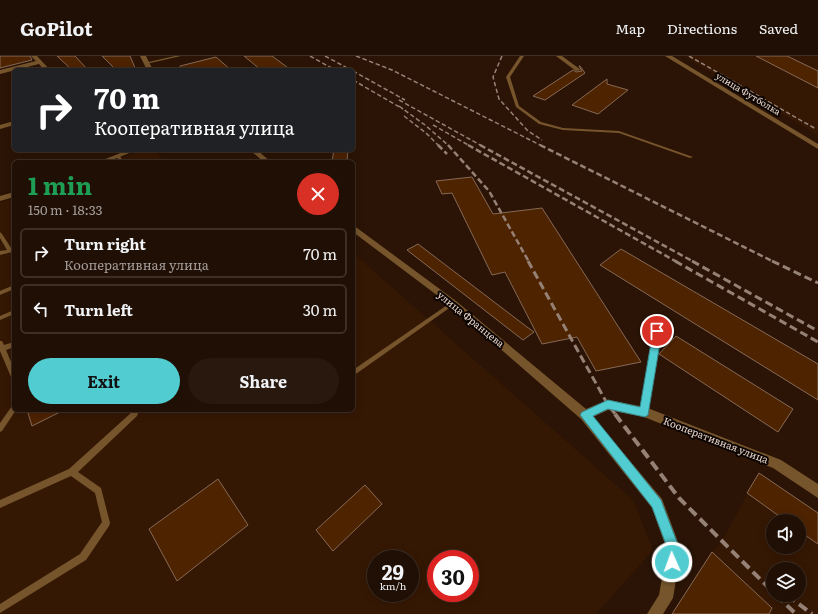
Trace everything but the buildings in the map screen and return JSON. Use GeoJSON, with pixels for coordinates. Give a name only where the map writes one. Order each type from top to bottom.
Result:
{"type":"FeatureCollection","features":[{"type":"Feature","properties":{"kind":"street"},"geometry":{"type":"LineString","coordinates":[[34,56],[45,68]]}},
{"type":"Feature","properties":{"kind":"street"},"geometry":{"type":"LineString","coordinates":[[143,56],[149,68]]}},
{"type":"Feature","properties":{"kind":"street"},"geometry":{"type":"LineString","coordinates":[[559,56],[578,70]]}},
{"type":"Feature","properties":{"kind":"street","name":"улица Футболка"},"geometry":{"type":"LineString","coordinates":[[668,56],[818,147]]}},
{"type":"Feature","properties":{"kind":"street"},"geometry":{"type":"LineString","coordinates":[[16,68],[40,62]]}},
{"type":"Feature","properties":{"kind":"street"},"geometry":{"type":"LineString","coordinates":[[0,72],[12,69]]}},
{"type":"Feature","properties":{"kind":"street"},"geometry":{"type":"LineString","coordinates":[[0,127],[12,124]]}},
{"type":"Feature","properties":{"kind":"street"},"geometry":{"type":"LineString","coordinates":[[107,160],[129,152]]}},
{"type":"Feature","properties":{"kind":"street"},"geometry":{"type":"LineString","coordinates":[[256,152],[266,160]]}},
{"type":"Feature","properties":{"kind":"street"},"geometry":{"type":"LineString","coordinates":[[0,199],[12,195]]}},
{"type":"Feature","properties":{"kind":"street","name":"улица Францева"},"geometry":{"type":"LineString","coordinates":[[355,230],[453,303],[585,415],[657,504],[674,550],[666,598],[654,614]]}},
{"type":"Feature","properties":{"kind":"street","name":"Кооперативная улица"},"geometry":{"type":"LineString","coordinates":[[585,415],[608,405],[645,412],[777,464],[818,492]]}},
{"type":"Feature","properties":{"kind":"lane"},"geometry":{"type":"LineString","coordinates":[[146,63],[179,56]]}},
{"type":"Feature","properties":{"kind":"lane"},"geometry":{"type":"LineString","coordinates":[[522,56],[508,77],[517,106],[540,123],[564,129],[619,132],[691,157]]}},
{"type":"Feature","properties":{"kind":"lane"},"geometry":{"type":"LineString","coordinates":[[0,234],[12,250]]}},
{"type":"Feature","properties":{"kind":"lane"},"geometry":{"type":"LineString","coordinates":[[0,253],[12,251]]}},
{"type":"Feature","properties":{"kind":"lane"},"geometry":{"type":"LineString","coordinates":[[0,293],[12,288]]}},
{"type":"Feature","properties":{"kind":"lane"},"geometry":{"type":"LineString","coordinates":[[355,372],[453,303]]}},
{"type":"Feature","properties":{"kind":"lane"},"geometry":{"type":"LineString","coordinates":[[0,318],[12,313]]}},
{"type":"Feature","properties":{"kind":"lane"},"geometry":{"type":"LineString","coordinates":[[645,412],[657,331]]}},
{"type":"Feature","properties":{"kind":"lane"},"geometry":{"type":"LineString","coordinates":[[12,344],[1,346],[12,372]]}},
{"type":"Feature","properties":{"kind":"lane"},"geometry":{"type":"LineString","coordinates":[[0,429],[12,411]]}},
{"type":"Feature","properties":{"kind":"lane"},"geometry":{"type":"LineString","coordinates":[[0,504],[72,472],[136,412]]}},
{"type":"Feature","properties":{"kind":"lane"},"geometry":{"type":"LineString","coordinates":[[0,609],[82,557],[106,523],[98,492],[72,472]]}},
{"type":"Feature","properties":{"kind":"shaded area"},"geometry":{"type":"Polygon","coordinates":[[[684,56],[818,56],[818,135],[684,56]]]}},
{"type":"Feature","properties":{"kind":"shaded area"},"geometry":{"type":"Polygon","coordinates":[[[138,152],[157,152],[161,157],[161,160],[116,160],[138,152]]]}},
{"type":"Feature","properties":{"kind":"shaded area"},"geometry":{"type":"Polygon","coordinates":[[[12,199],[12,412],[355,412],[355,255],[633,500],[653,550],[596,614],[0,614],[0,203],[12,199]]]}},
{"type":"Feature","properties":{"kind":"shaded area"},"geometry":{"type":"Polygon","coordinates":[[[759,473],[818,513],[818,614],[672,614],[712,552],[722,541],[759,473]]]}},
{"type":"Feature","properties":{"kind":"railway"},"geometry":{"type":"LineString","coordinates":[[310,56],[331,68]]}},
{"type":"Feature","properties":{"kind":"railway"},"geometry":{"type":"LineString","coordinates":[[325,56],[347,68]]}},
{"type":"Feature","properties":{"kind":"railway"},"geometry":{"type":"LineString","coordinates":[[356,56],[392,70],[542,146]]}},
{"type":"Feature","properties":{"kind":"railway"},"geometry":{"type":"LineString","coordinates":[[502,56],[493,77],[499,99],[528,131],[542,140]]}},
{"type":"Feature","properties":{"kind":"railway"},"geometry":{"type":"LineString","coordinates":[[689,56],[816,129]]}},
{"type":"Feature","properties":{"kind":"railway"},"geometry":{"type":"LineString","coordinates":[[355,72],[405,100]]}},
{"type":"Feature","properties":{"kind":"railway"},"geometry":{"type":"LineString","coordinates":[[355,81],[403,109]]}},
{"type":"Feature","properties":{"kind":"railway"},"geometry":{"type":"LineString","coordinates":[[399,100],[482,146]]}},
{"type":"Feature","properties":{"kind":"railway"},"geometry":{"type":"LineString","coordinates":[[399,106],[425,125],[449,146]]}},
{"type":"Feature","properties":{"kind":"railway"},"geometry":{"type":"LineString","coordinates":[[404,116],[426,133],[447,154]]}},
{"type":"Feature","properties":{"kind":"railway"},"geometry":{"type":"LineString","coordinates":[[433,125],[470,146]]}},
{"type":"Feature","properties":{"kind":"railway"},"geometry":{"type":"LineString","coordinates":[[468,145],[677,262]]}},
{"type":"Feature","properties":{"kind":"railway"},"geometry":{"type":"LineString","coordinates":[[480,145],[694,262]]}},
{"type":"Feature","properties":{"kind":"railway"},"geometry":{"type":"LineString","coordinates":[[449,146],[489,191],[529,262]]}},
{"type":"Feature","properties":{"kind":"railway"},"geometry":{"type":"LineString","coordinates":[[542,146],[772,261]]}},
{"type":"Feature","properties":{"kind":"railway"},"geometry":{"type":"LineString","coordinates":[[528,261],[608,405],[616,415]]}},
{"type":"Feature","properties":{"kind":"railway"},"geometry":{"type":"LineString","coordinates":[[675,261],[818,342]]}},
{"type":"Feature","properties":{"kind":"railway"},"geometry":{"type":"LineString","coordinates":[[692,261],[818,331]]}},
{"type":"Feature","properties":{"kind":"railway"},"geometry":{"type":"LineString","coordinates":[[772,261],[818,283]]}},
{"type":"Feature","properties":{"kind":"railway"},"geometry":{"type":"LineString","coordinates":[[615,414],[679,498],[766,585]]}},
{"type":"Feature","properties":{"kind":"railway"},"geometry":{"type":"LineString","coordinates":[[783,602],[796,614]]}},
{"type":"Feature","properties":{"kind":"railway"},"geometry":{"type":"LineString","coordinates":[[796,602],[812,614]]}},
{"type":"Feature","properties":{"kind":"route"},"geometry":{"type":"LineString","coordinates":[[657,331],[645,412],[608,405],[585,415],[657,504],[674,550],[672,562]]}}]}
